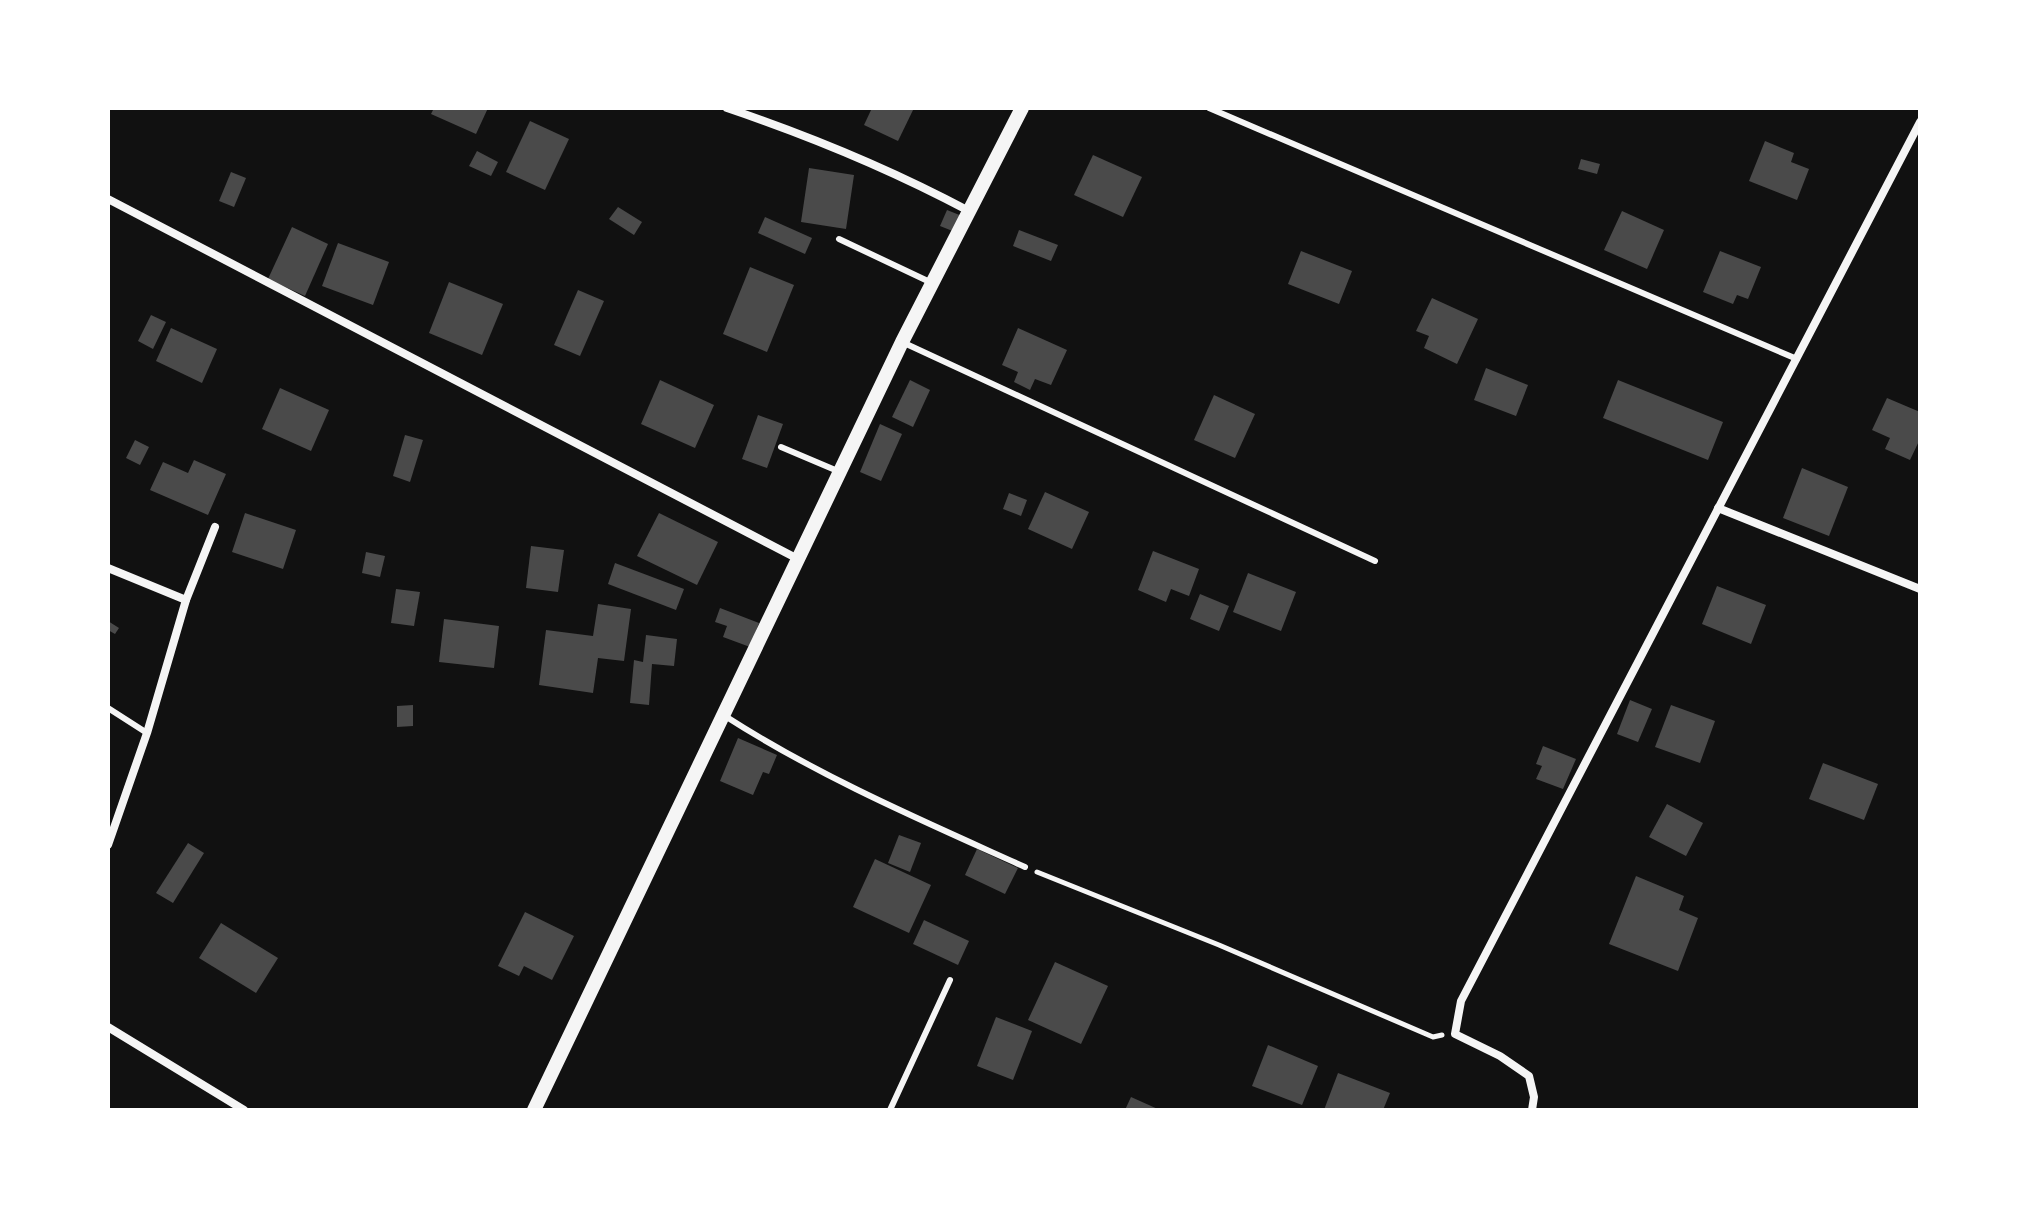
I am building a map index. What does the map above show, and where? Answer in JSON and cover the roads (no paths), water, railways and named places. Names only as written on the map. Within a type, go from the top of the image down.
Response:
[{"type":"street","points":[[727,108],[779,126],[931,191],[969,211]]},
{"type":"street","points":[[534,1110],[902,342],[1022,108]]},
{"type":"street","points":[[1532,1110],[1534,1097],[1529,1076],[1500,1056],[1455,1034],[1461,1001],[1920,122]]},
{"type":"street","points":[[108,199],[798,559]]},
{"type":"street","points":[[1718,508],[1920,589]]},
{"type":"street","points":[[108,845],[147,733],[186,600],[215,527]]},
{"type":"street","points":[[108,568],[186,600]]},
{"type":"street","points":[[108,1027],[244,1110]]},
{"type":"lane","points":[[1209,108],[1797,359]]},
{"type":"lane","points":[[839,239],[932,283]]},
{"type":"lane","points":[[902,342],[1375,561]]},
{"type":"lane","points":[[781,447],[840,472]]},
{"type":"lane","points":[[108,708],[147,733]]},
{"type":"lane","points":[[723,714],[768,743],[858,791],[1025,867]]},
{"type":"lane","points":[[890,1110],[950,980]]}]
